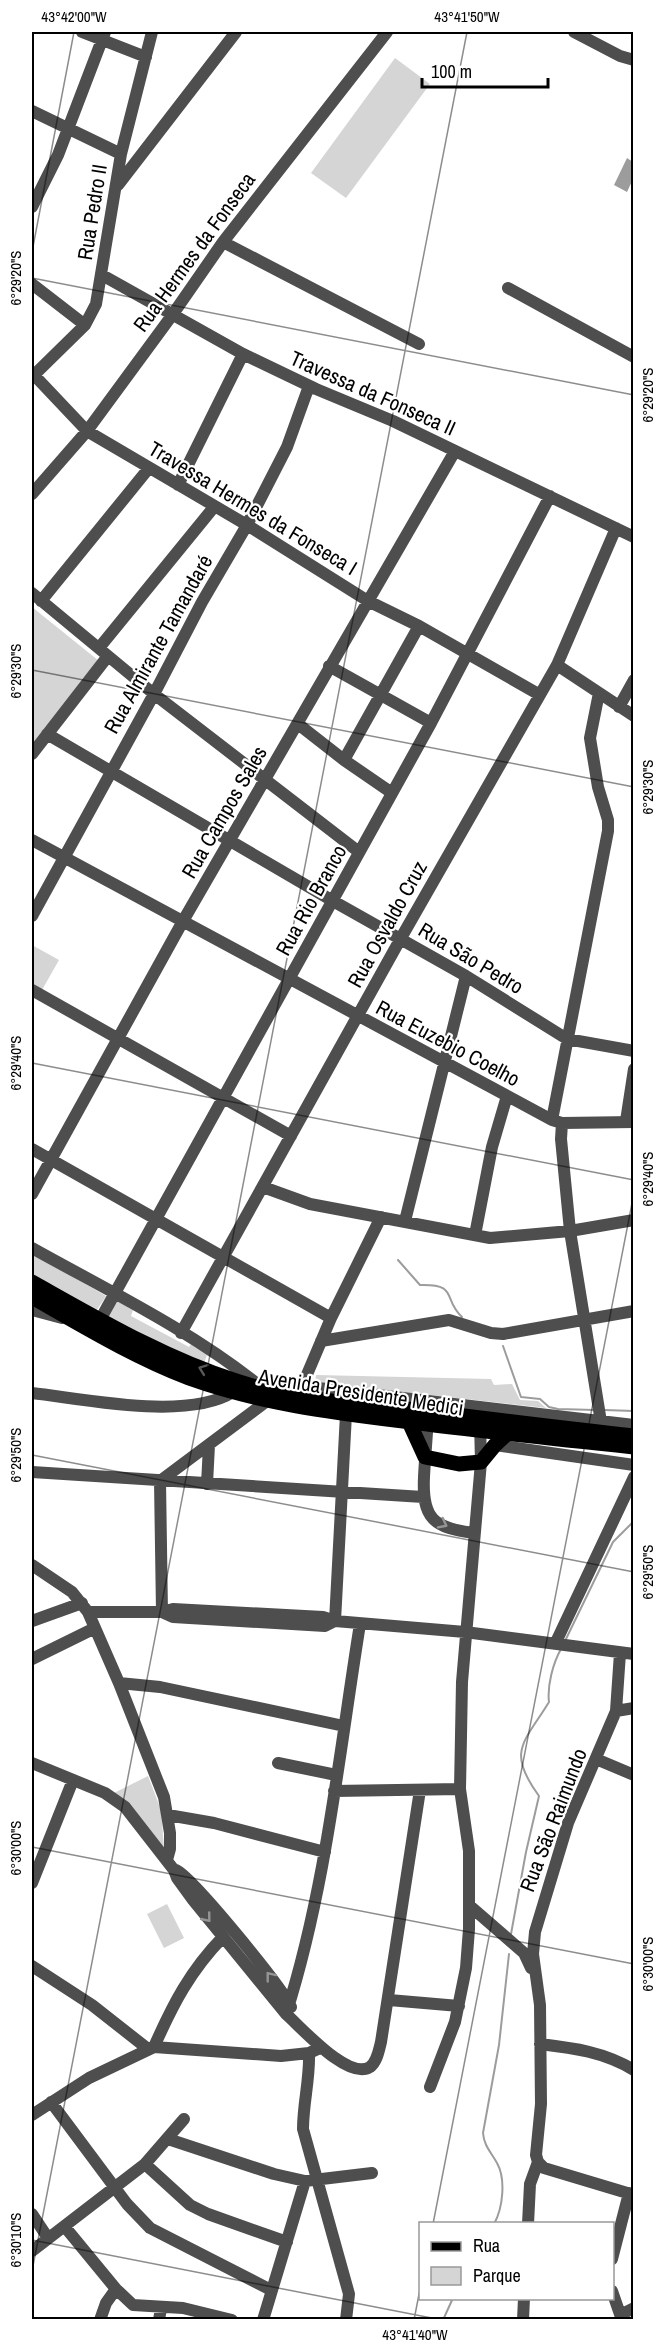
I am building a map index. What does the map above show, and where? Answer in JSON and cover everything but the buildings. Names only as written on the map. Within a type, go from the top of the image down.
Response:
[{"type":"main road","name":"Avenida Presidente Medici","points":[[32,1282],[100,1320],[122,1340]]},
{"type":"main road","name":"Avenida Presidente Medici","points":[[32,1297],[71,1320],[122,1340],[162,1352],[235,1387],[265,1395],[299,1396],[428,1418],[480,1424],[633,1436]]},
{"type":"main road","name":"Avenida Presidente Medici","points":[[299,1396],[346,1414],[409,1422],[428,1418]]},
{"type":"main road","points":[[409,1422],[425,1457],[459,1464],[481,1462],[508,1433]]},
{"type":"main road","name":"Avenida Presidente Medici","points":[[480,1424],[508,1433],[633,1447]]},
{"type":"street","points":[[82,32],[103,36],[146,57]]},
{"type":"street","name":"Rua Pedro II","points":[[33,376],[85,325],[96,304],[122,154],[152,32]]},
{"type":"street","points":[[115,189],[236,32]]},
{"type":"street","points":[[574,32],[620,56],[633,60]]},
{"type":"street","name":"Rua Hermes da Fonseca","points":[[32,494],[87,431],[223,242],[380,34]]},
{"type":"street","points":[[32,207],[68,128],[103,36]]},
{"type":"street","points":[[620,56],[633,68]]},
{"type":"street","points":[[32,111],[122,154]]},
{"type":"street","points":[[223,242],[419,344]]},
{"type":"street","name":"Travessa da Fonseca II","points":[[102,275],[243,354],[309,386],[393,421],[633,537]]},
{"type":"street","points":[[32,284],[85,325]]},
{"type":"street","points":[[508,288],[633,357]]},
{"type":"street","points":[[178,485],[243,354]]},
{"type":"street","name":"Travessa Hermes da Fonseca I","points":[[33,376],[87,431],[247,525],[368,601],[419,626],[540,695]]},
{"type":"street","name":"Rua Almirante Tamandaré","points":[[32,916],[202,602],[247,525],[287,447],[309,386]]},
{"type":"street","name":"Rua Campos Sales","points":[[32,1194],[183,921],[454,451]]},
{"type":"street","points":[[149,468],[36,597],[264,781],[359,852]]},
{"type":"street","name":"Rua Rio Branco","points":[[100,1320],[431,723],[550,496]]},
{"type":"street","points":[[32,754],[103,652],[214,507]]},
{"type":"street","name":"Rua Osvaldo Cruz","points":[[181,1333],[401,938],[557,665],[616,528]]},
{"type":"street","points":[[344,760],[419,626]]},
{"type":"street","points":[[557,665],[633,716]]},
{"type":"street","points":[[329,666],[431,723]]},
{"type":"street","points":[[619,706],[633,680]]},
{"type":"street","points":[[599,693],[590,738],[598,788],[608,820],[608,831],[567,1039],[557,1121],[561,1139],[570,1231],[601,1422]]},
{"type":"street","points":[[298,724],[344,760],[392,793]]},
{"type":"street","name":"Rua São Pedro","points":[[47,734],[466,976],[567,1039],[633,1051]]},
{"type":"street","name":"Rua Euzebio Coelho","points":[[32,840],[291,978],[357,1017],[557,1121],[630,1121]]},
{"type":"street","points":[[405,1221],[466,976]]},
{"type":"street","points":[[32,990],[117,1040],[291,1136]]},
{"type":"street","points":[[630,1121],[633,1069]]},
{"type":"street","points":[[475,1235],[492,1147],[507,1096]]},
{"type":"street","points":[[32,1149],[331,1318]]},
{"type":"street","points":[[263,1187],[310,1204],[490,1238],[570,1231],[633,1220]]},
{"type":"street","points":[[381,1217],[331,1318],[299,1396],[633,1425]]},
{"type":"street","name":"Avenida Presidente Medici","points":[[32,1248],[181,1333],[239,1369],[265,1395]]},
{"type":"street","points":[[32,1310],[71,1320]]},
{"type":"street","points":[[321,1341],[448,1320],[491,1333],[503,1334],[633,1311]]},
{"type":"street","points":[[32,1393],[148,1407],[221,1399],[235,1387]]},
{"type":"street","points":[[160,1481],[209,1445],[265,1395]]},
{"type":"street","points":[[335,1621],[346,1414]]},
{"type":"street","points":[[428,1418],[423,1504],[434,1520],[447,1528],[474,1533]]},
{"type":"street","points":[[430,2087],[448,2044],[459,2007],[466,1968],[470,1906],[469,1851],[460,1789],[465,1632],[481,1462],[480,1424]]},
{"type":"street","points":[[207,1484],[209,1445]]},
{"type":"street","points":[[495,1445],[633,1465]]},
{"type":"street","points":[[32,1472],[423,1497]]},
{"type":"street","points":[[561,1643],[633,1477]]},
{"type":"street","points":[[160,1481],[162,1612]]},
{"type":"street","points":[[32,1565],[72,1592],[85,1607],[95,1628],[164,1797],[168,1815],[171,1865],[194,1886],[245,1946],[315,2051],[303,2110],[303,2129],[310,2181],[329,2220],[349,2294],[346,2319]]},
{"type":"street","points":[[32,1621],[85,1607],[162,1612],[173,1617],[274,1624],[325,1626],[335,1621],[465,1632],[633,1654]]},
{"type":"street","points":[[288,2008],[325,1852],[360,1624]]},
{"type":"street","points":[[32,1659],[95,1628]]},
{"type":"street","name":"Rua São Raimundo","points":[[538,2162],[536,2146],[541,2104],[540,2044],[538,1980],[532,1954],[541,1909],[568,1823],[616,1711],[620,1653]]},
{"type":"street","points":[[119,1683],[160,1688],[344,1726]]},
{"type":"street","points":[[616,1711],[633,1708]]},
{"type":"street","points":[[596,1759],[633,1774]]},
{"type":"street","points":[[32,1763],[105,1793],[125,1807],[171,1865],[183,1887],[223,1937],[288,2008]]},
{"type":"street","points":[[278,1763],[336,1775]]},
{"type":"street","points":[[32,1883],[73,1780]]},
{"type":"street","points":[[334,1791],[460,1789]]},
{"type":"street","points":[[32,2115],[88,2078],[151,2048],[281,2056],[315,2051],[361,2070],[373,2065],[379,2050],[389,2000],[420,1790]]},
{"type":"street","points":[[168,1815],[214,1823],[325,1852]]},
{"type":"street","points":[[470,1906],[524,1953],[538,1980]]},
{"type":"street","points":[[151,2048],[188,1979],[203,1958],[223,1937]]},
{"type":"street","points":[[32,1966],[92,2005],[151,2048]]},
{"type":"street","points":[[389,2000],[459,2007]]},
{"type":"street","points":[[540,2044],[593,2051],[616,2059],[633,2070]]},
{"type":"street","points":[[51,2102],[116,2188],[150,2228],[271,2290]]},
{"type":"street","points":[[32,2251],[146,2164],[184,2119]]},
{"type":"street","points":[[168,2139],[266,2171],[310,2181],[372,2174]]},
{"type":"street","points":[[528,2222],[530,2184],[538,2162],[544,2168],[631,2194],[614,2252]]},
{"type":"street","points":[[146,2164],[190,2205],[208,2214],[287,2242]]},
{"type":"street","points":[[263,2319],[287,2242],[310,2181]]},
{"type":"street","points":[[32,2214],[48,2238]]},
{"type":"street","points":[[65,2227],[116,2289],[134,2305],[160,2314],[183,2308],[219,2318],[232,2319]]},
{"type":"street","points":[[100,2319],[116,2289]]},
{"type":"street","points":[[614,2296],[622,2317],[633,2308]]},
{"type":"street","points":[[523,2319],[524,2300]]},
{"type":"green space","points":[[395,58],[430,84],[346,198],[311,173]]},
{"type":"green space","points":[[32,607],[99,661],[32,747]]},
{"type":"green space","points":[[32,945],[59,960],[42,990],[32,984]]},
{"type":"green space","points":[[32,1253],[106,1296],[95,1313],[32,1277]]},
{"type":"green space","points":[[116,1300],[133,1310],[131,1316],[189,1347],[191,1344],[208,1352],[203,1366],[110,1322],[108,1314]]},
{"type":"green space","points":[[316,1375],[491,1379],[494,1385],[512,1384],[520,1400],[538,1401],[546,1408],[315,1382]]},
{"type":"green space","points":[[148,1776],[161,1810],[164,1848],[114,1793]]},
{"type":"green space","points":[[167,1904],[184,1938],[164,1948],[147,1914]]},
{"type":"shaded area","points":[[627,158],[633,162],[633,179],[627,192],[614,185]]},
{"type":"waterway","points":[[398,1260],[420,1285],[432,1285],[445,1290],[462,1317]]},
{"type":"waterway","points":[[503,1346],[521,1397],[540,1399],[549,1407],[558,1409],[595,1410]]},
{"type":"waterway","points":[[604,1410],[634,1411]]},
{"type":"waterway","points":[[565,1641],[613,1542],[634,1521]]},
{"type":"waterway","points":[[511,1934],[539,1796],[523,1768],[522,1748],[549,1702],[551,1675],[561,1649]]},
{"type":"waterway","points":[[495,2222],[501,2202],[502,2177],[486,2145],[483,2133],[499,2045],[509,1954]]},
{"type":"waterway","points":[[443,2320],[452,2300]]}]
